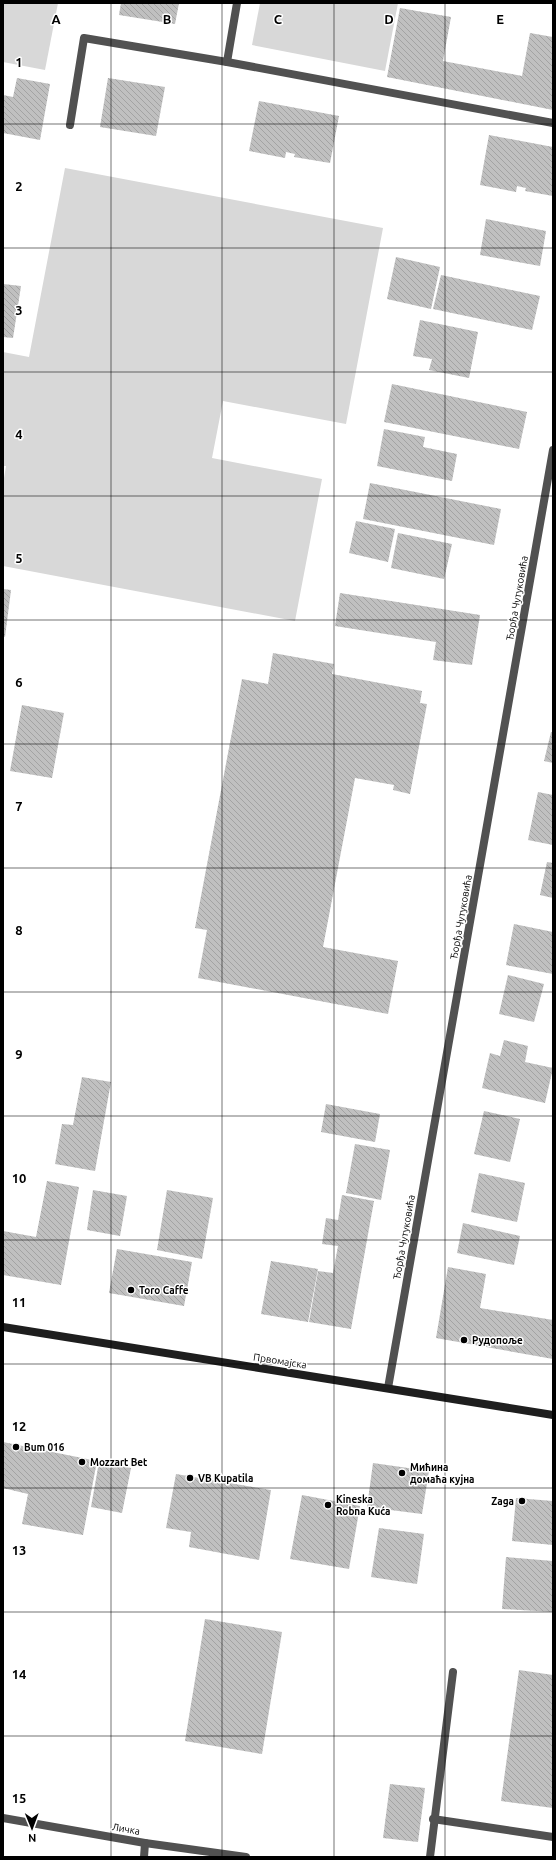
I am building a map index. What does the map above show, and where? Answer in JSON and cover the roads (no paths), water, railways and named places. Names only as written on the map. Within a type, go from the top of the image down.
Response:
[{"type":"main road","name":"Првомајска","points":[[3,1327],[553,1415]]},
{"type":"street","points":[[227,62],[237,3]]},
{"type":"street","points":[[70,125],[84,38],[227,62],[553,123]]},
{"type":"street","name":"Ђорђа Чутуковића","points":[[388,1388],[553,450]]},
{"type":"street","points":[[430,1857],[433,1819],[453,1672]]},
{"type":"street","name":"Личка","points":[[3,1818],[145,1843],[246,1857]]},
{"type":"street","points":[[433,1819],[553,1837]]},
{"type":"street","points":[[144,1857],[145,1843]]},
{"type":"place","name":"Toro Caffe","points":[[131,1290]]},
{"type":"place","name":"Рудопоље","points":[[464,1340]]},
{"type":"place","name":"Bum 016","points":[[16,1447]]},
{"type":"place","name":"Mozzart Bet","points":[[82,1462]]},
{"type":"place","name":"Мићина домаћа кујна","points":[[402,1473]]},
{"type":"place","name":"VB Kupatila","points":[[190,1478]]},
{"type":"place","name":"Zaga","points":[[522,1501]]},
{"type":"place","name":"Kineska Robna Kuća","points":[[328,1505]]}]
